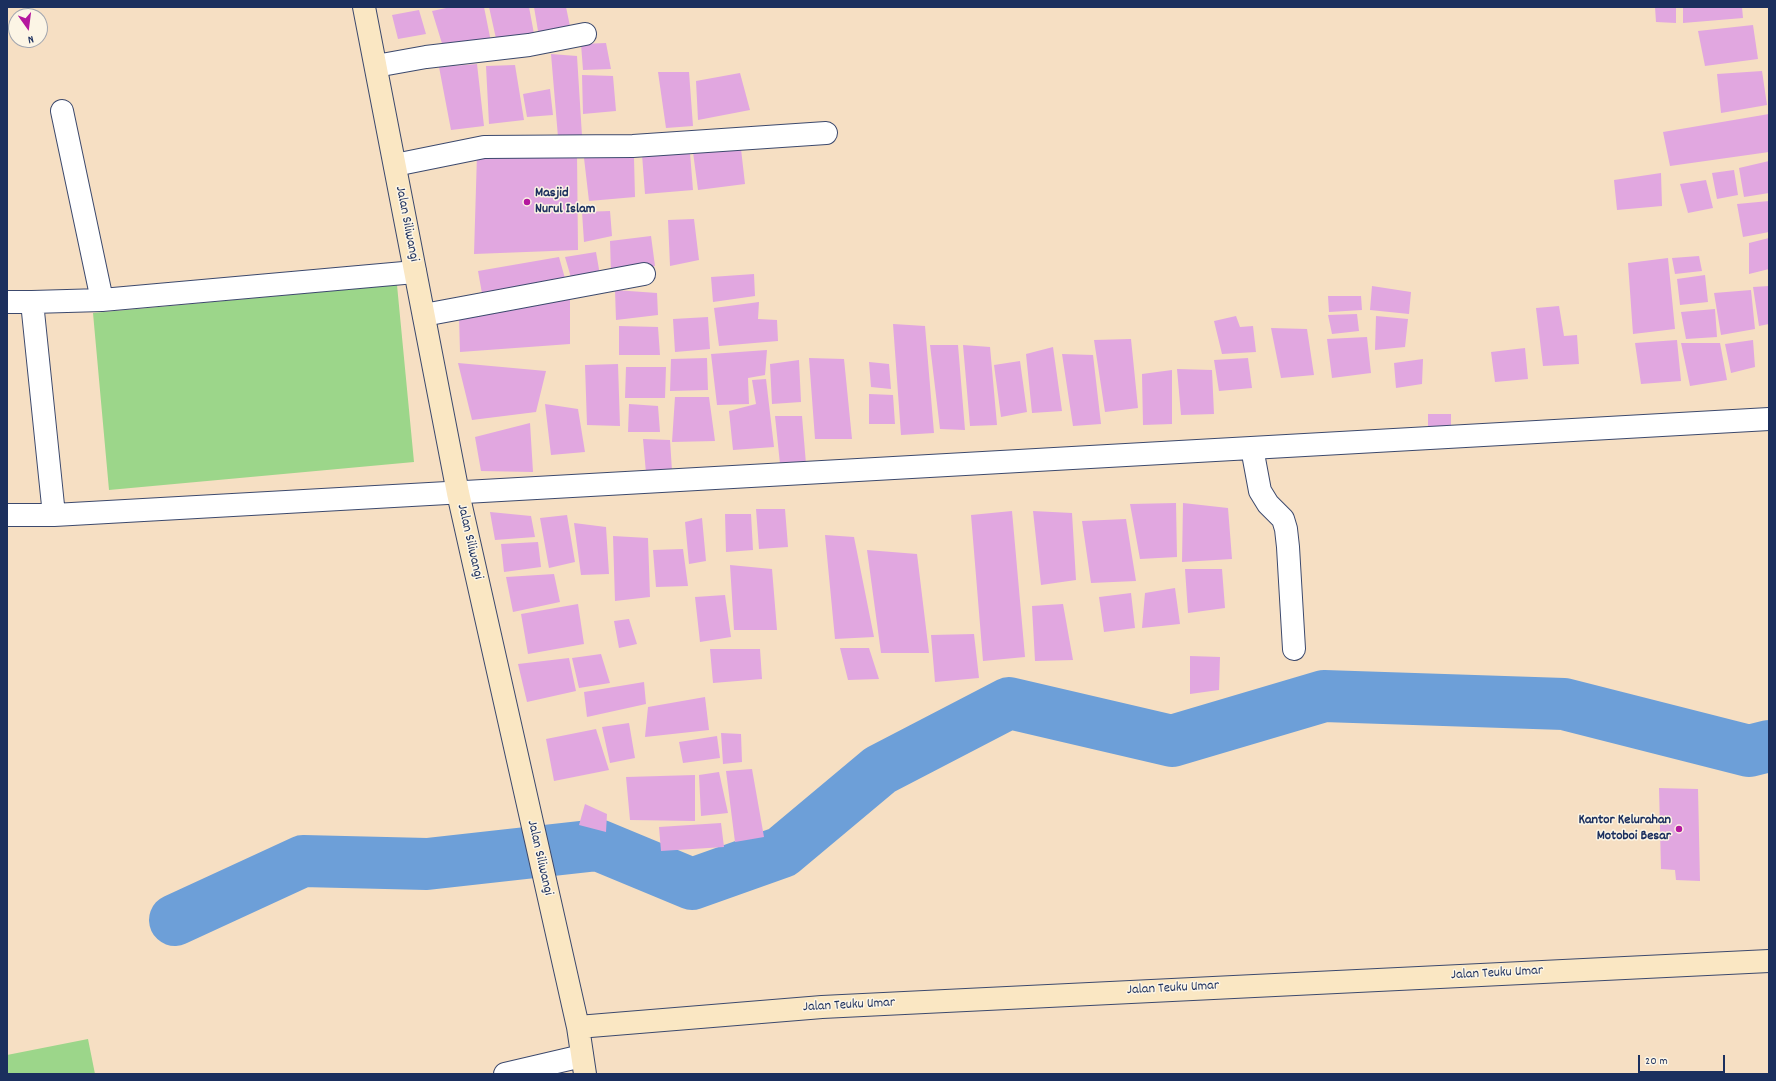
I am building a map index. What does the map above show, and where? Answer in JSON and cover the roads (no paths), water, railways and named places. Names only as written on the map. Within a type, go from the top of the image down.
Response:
[{"type":"street","name":"Jalan Siliwangi","points":[[364,7],[458,493],[532,828],[578,1027],[584,1065]]},
{"type":"street","points":[[376,66],[426,57],[529,45],[585,34]]},
{"type":"street","points":[[62,111],[102,300]]},
{"type":"street","points":[[395,165],[484,147],[634,146],[826,133]]},
{"type":"street","points":[[7,302],[102,300],[415,272]]},
{"type":"street","points":[[424,315],[644,274]]},
{"type":"street","points":[[32,302],[54,515]]},
{"type":"street","points":[[7,515],[54,515],[458,493],[1769,419]]},
{"type":"street","points":[[1252,448],[1260,491],[1268,504],[1283,519],[1286,528],[1294,649]]},
{"type":"street","name":"Jalan Teuku Umar","points":[[578,1027],[822,1007],[1769,961]]},
{"type":"street","points":[[505,1074],[584,1065]]},
{"type":"waterway","points":[[175,920],[303,861],[427,864],[598,845],[692,884],[782,852],[880,770],[1009,703],[1172,741],[1324,696],[1564,704],[1749,751],[1769,746]]},
{"type":"place","name":"Masjid Nurul Islam","points":[[527,202]]},
{"type":"place","name":"Kantor Kelurahan Motoboi Besar","points":[[1679,829]]}]
